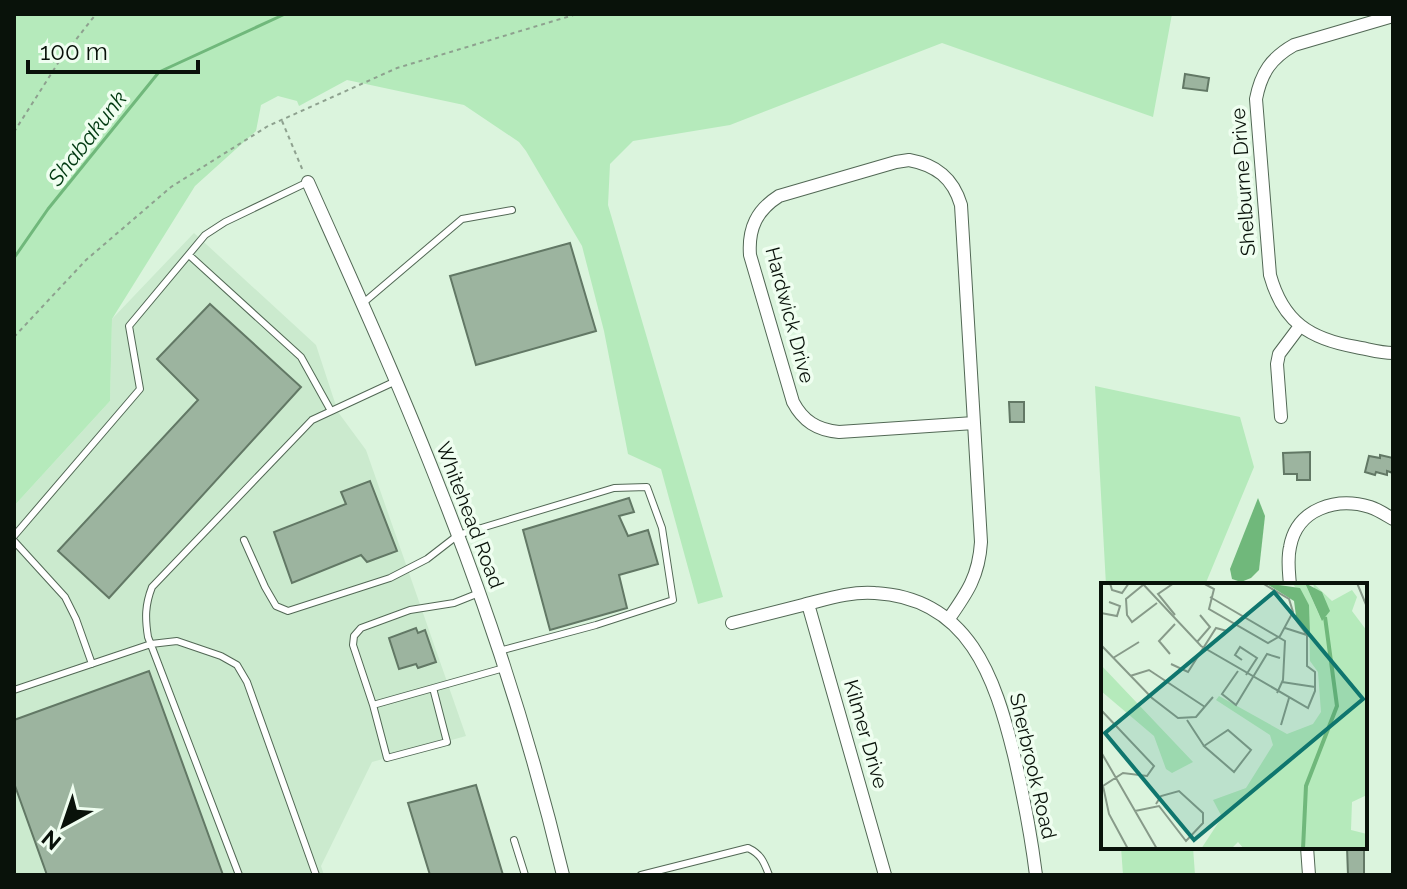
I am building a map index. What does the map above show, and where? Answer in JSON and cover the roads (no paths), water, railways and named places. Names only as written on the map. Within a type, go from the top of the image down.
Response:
[{"type":"street","name":"Shelburne Drive","points":[[1393,16],[1294,45],[1281,52],[1271,61],[1259,84],[1256,99],[1270,275],[1279,302],[1290,317],[1310,334],[1334,343],[1393,353]]},
{"type":"street","name":"Hardwick Drive","points":[[948,620],[976,574],[981,542],[974,423],[961,205],[943,174],[922,162],[909,160],[779,196],[768,203],[754,222],[749,243],[750,255],[793,402],[806,420],[827,431],[839,432],[974,423]]},
{"type":"street","name":"Whitehead Road","points":[[308,182],[396,381],[458,535],[504,668],[563,875]]},
{"type":"street","points":[[1281,417],[1279,354],[1300,326]]},
{"type":"street","points":[[1290,583],[1290,543],[1297,527],[1317,509],[1341,503],[1357,504],[1375,508],[1393,519]]},
{"type":"street","name":"Sherbrook Road","points":[[732,623],[854,593],[874,592],[914,600],[948,620],[972,644],[996,690],[1018,773],[1036,875]]},
{"type":"street","name":"Kilmer Drive","points":[[808,604],[885,875]]},
{"type":"street","points":[[1307,849],[1309,875]]},
{"type":"lane","points":[[92,664],[65,597],[14,538],[140,389],[129,326],[205,235],[225,222],[308,182]]},
{"type":"lane","points":[[362,304],[462,219],[512,210]]},
{"type":"lane","points":[[189,255],[301,357],[331,411]]},
{"type":"lane","points":[[239,875],[151,644],[145,620],[146,603],[152,587],[312,420],[396,381]]},
{"type":"lane","points":[[244,540],[276,606],[288,611],[390,578],[427,559],[458,535],[614,488],[647,487],[662,528],[673,600],[499,652]]},
{"type":"lane","points":[[433,688],[447,742],[387,758],[353,645],[354,636],[361,628],[410,610],[454,603],[479,593]]},
{"type":"lane","points":[[14,690],[151,644],[177,641],[221,656],[237,665],[247,682],[316,875]]},
{"type":"lane","points":[[373,705],[504,668]]},
{"type":"lane","points":[[514,840],[525,875]]},
{"type":"lane","points":[[641,875],[748,848],[757,852],[769,875]]},
{"type":"waterway","name":"Shabakunk","points":[[14,258],[48,209],[159,72],[285,14]]}]
